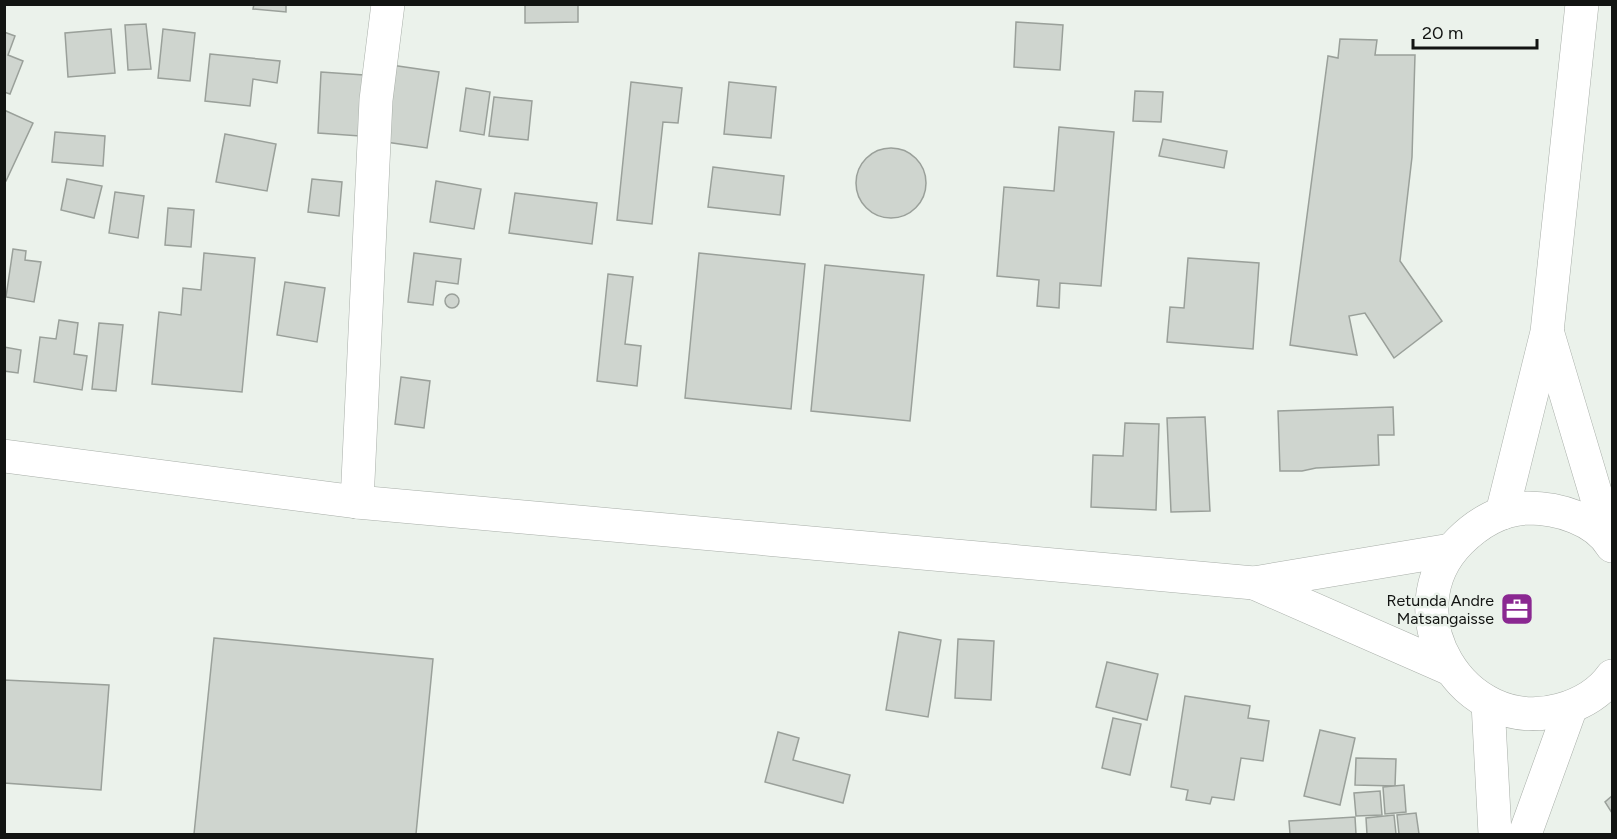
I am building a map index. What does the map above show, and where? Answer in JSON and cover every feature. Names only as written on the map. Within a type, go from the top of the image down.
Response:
[{"type":"main road","points":[[357,502],[376,100],[387,4]]},
{"type":"main road","points":[[1502,513],[1547,332],[1582,4]]},
{"type":"main road","points":[[1547,332],[1611,544]]},
{"type":"main road","points":[[4,456],[357,502],[1254,583],[1451,550]]},
{"type":"main road","points":[[1611,544],[1593,526],[1572,515],[1549,509],[1525,508],[1502,513],[1474,527],[1451,550],[1436,578],[1432,609],[1436,641],[1450,669],[1467,689],[1488,703],[1529,714],[1551,712],[1571,707],[1590,697],[1611,680]]},
{"type":"main road","points":[[1254,583],[1450,669]]},
{"type":"main road","points":[[1488,703],[1495,834]]},
{"type":"main road","points":[[1524,834],[1571,707]]},
{"type":"building","points":[[254,4],[286,4],[286,12],[253,9]]},
{"type":"building","points":[[525,4],[578,4],[578,22],[525,23]]},
{"type":"building","points":[[1016,22],[1063,25],[1060,70],[1014,67]]},
{"type":"building","points":[[146,24],[151,69],[128,70],[125,25]]},
{"type":"building","points":[[111,29],[115,73],[68,77],[65,33]]},
{"type":"building","points":[[163,29],[195,33],[190,81],[158,78]]},
{"type":"building","points":[[4,32],[15,36],[8,55],[23,61],[10,94],[4,92]]},
{"type":"building","points":[[1340,39],[1377,40],[1375,55],[1415,55],[1412,157],[1400,261],[1442,321],[1394,358],[1365,313],[1349,316],[1357,355],[1290,345],[1328,56],[1338,58]]},
{"type":"building","points":[[210,54],[280,61],[277,83],[253,79],[250,106],[205,101]]},
{"type":"building","points":[[391,65],[439,72],[427,148],[379,141]]},
{"type":"building","points":[[321,72],[364,75],[360,136],[318,133]]},
{"type":"building","points":[[631,82],[682,88],[678,123],[663,122],[652,224],[617,220]]},
{"type":"building","points":[[729,82],[776,87],[771,138],[724,134]]},
{"type":"building","points":[[466,88],[490,92],[484,135],[460,131]]},
{"type":"building","points":[[1135,91],[1163,92],[1161,122],[1133,121]]},
{"type":"building","points":[[494,97],[532,101],[528,140],[489,136]]},
{"type":"building","points":[[4,110],[33,123],[6,181],[4,181]]},
{"type":"building","points":[[1059,127],[1114,132],[1101,286],[1060,283],[1059,308],[1037,306],[1039,280],[997,276],[1004,187],[1054,191]]},
{"type":"building","points":[[55,132],[105,136],[103,166],[52,162]]},
{"type":"building","points":[[225,134],[276,144],[267,191],[216,182]]},
{"type":"building","points":[[1163,139],[1227,151],[1224,168],[1159,156]]},
{"type":"building","points":[[884,148],[898,148],[911,154],[920,163],[926,176],[924,196],[916,208],[898,218],[884,218],[871,212],[862,203],[856,190],[856,176],[862,163],[871,154]]},
{"type":"building","points":[[713,167],[784,176],[780,215],[708,207]]},
{"type":"building","points":[[67,179],[102,186],[94,218],[61,210]]},
{"type":"building","points":[[312,179],[342,182],[339,216],[308,212]]},
{"type":"building","points":[[436,181],[481,189],[474,229],[430,222]]},
{"type":"building","points":[[115,192],[144,196],[138,238],[109,233]]},
{"type":"building","points":[[515,193],[597,203],[592,244],[509,233]]},
{"type":"building","points":[[168,208],[194,210],[191,247],[165,245]]},
{"type":"building","points":[[13,249],[26,251],[25,260],[41,262],[34,302],[6,297]]},
{"type":"building","points":[[204,253],[255,258],[242,392],[152,384],[159,312],[181,315],[183,288],[201,290]]},
{"type":"building","points":[[414,253],[461,259],[458,284],[436,281],[433,305],[408,302]]},
{"type":"building","points":[[699,253],[805,264],[791,409],[685,398]]},
{"type":"building","points":[[1188,258],[1259,263],[1253,349],[1167,342],[1170,307],[1184,308]]},
{"type":"building","points":[[825,265],[924,275],[910,421],[811,411]]},
{"type":"building","points":[[608,274],[633,277],[625,344],[641,346],[637,386],[597,381]]},
{"type":"building","points":[[285,282],[325,288],[317,342],[277,335]]},
{"type":"building","points":[[449,294],[455,294],[459,301],[455,308],[449,308],[445,304],[445,298]]},
{"type":"building","points":[[59,320],[78,323],[74,354],[87,356],[82,390],[34,382],[40,337],[56,339]]},
{"type":"building","points":[[99,323],[123,325],[116,391],[92,389]]},
{"type":"building","points":[[4,347],[21,350],[18,373],[4,371]]},
{"type":"building","points":[[401,377],[430,381],[424,428],[395,424]]},
{"type":"building","points":[[1393,407],[1394,435],[1378,435],[1379,465],[1280,471],[1278,411]]},
{"type":"building","points":[[1205,417],[1210,511],[1171,512],[1167,418]]},
{"type":"building","points":[[1125,423],[1159,424],[1156,510],[1091,507],[1093,455],[1123,456]]},
{"type":"building","points":[[899,632],[941,640],[928,717],[886,710]]},
{"type":"building","points":[[214,638],[433,659],[416,834],[194,834]]},
{"type":"building","points":[[958,639],[994,641],[991,700],[955,698]]},
{"type":"building","points":[[1107,662],[1158,674],[1147,720],[1096,707]]},
{"type":"building","points":[[4,680],[109,685],[101,790],[4,783]]},
{"type":"building","points":[[1185,696],[1250,706],[1248,718],[1269,721],[1263,761],[1241,758],[1234,800],[1212,797],[1210,804],[1186,800],[1188,790],[1171,787]]},
{"type":"building","points":[[1113,718],[1141,724],[1130,775],[1102,768]]},
{"type":"building","points":[[1320,730],[1355,738],[1340,805],[1304,796]]},
{"type":"building","points":[[778,732],[799,738],[793,760],[850,775],[843,803],[765,782]]},
{"type":"building","points":[[1356,758],[1396,759],[1395,786],[1355,785]]},
{"type":"building","points":[[1404,785],[1406,812],[1385,814],[1383,787]]},
{"type":"building","points":[[1380,791],[1382,815],[1356,816],[1354,793]]},
{"type":"building","points":[[1612,796],[1612,813],[1605,802]]},
{"type":"building","points":[[1416,813],[1419,834],[1399,834],[1397,815]]},
{"type":"building","points":[[1394,815],[1396,834],[1367,834],[1366,818]]},
{"type":"building","points":[[1355,817],[1356,834],[1290,834],[1289,821]]},
{"type":"place","name":"Retunda Andre Matsangaisse","points":[[1517,609]]}]
